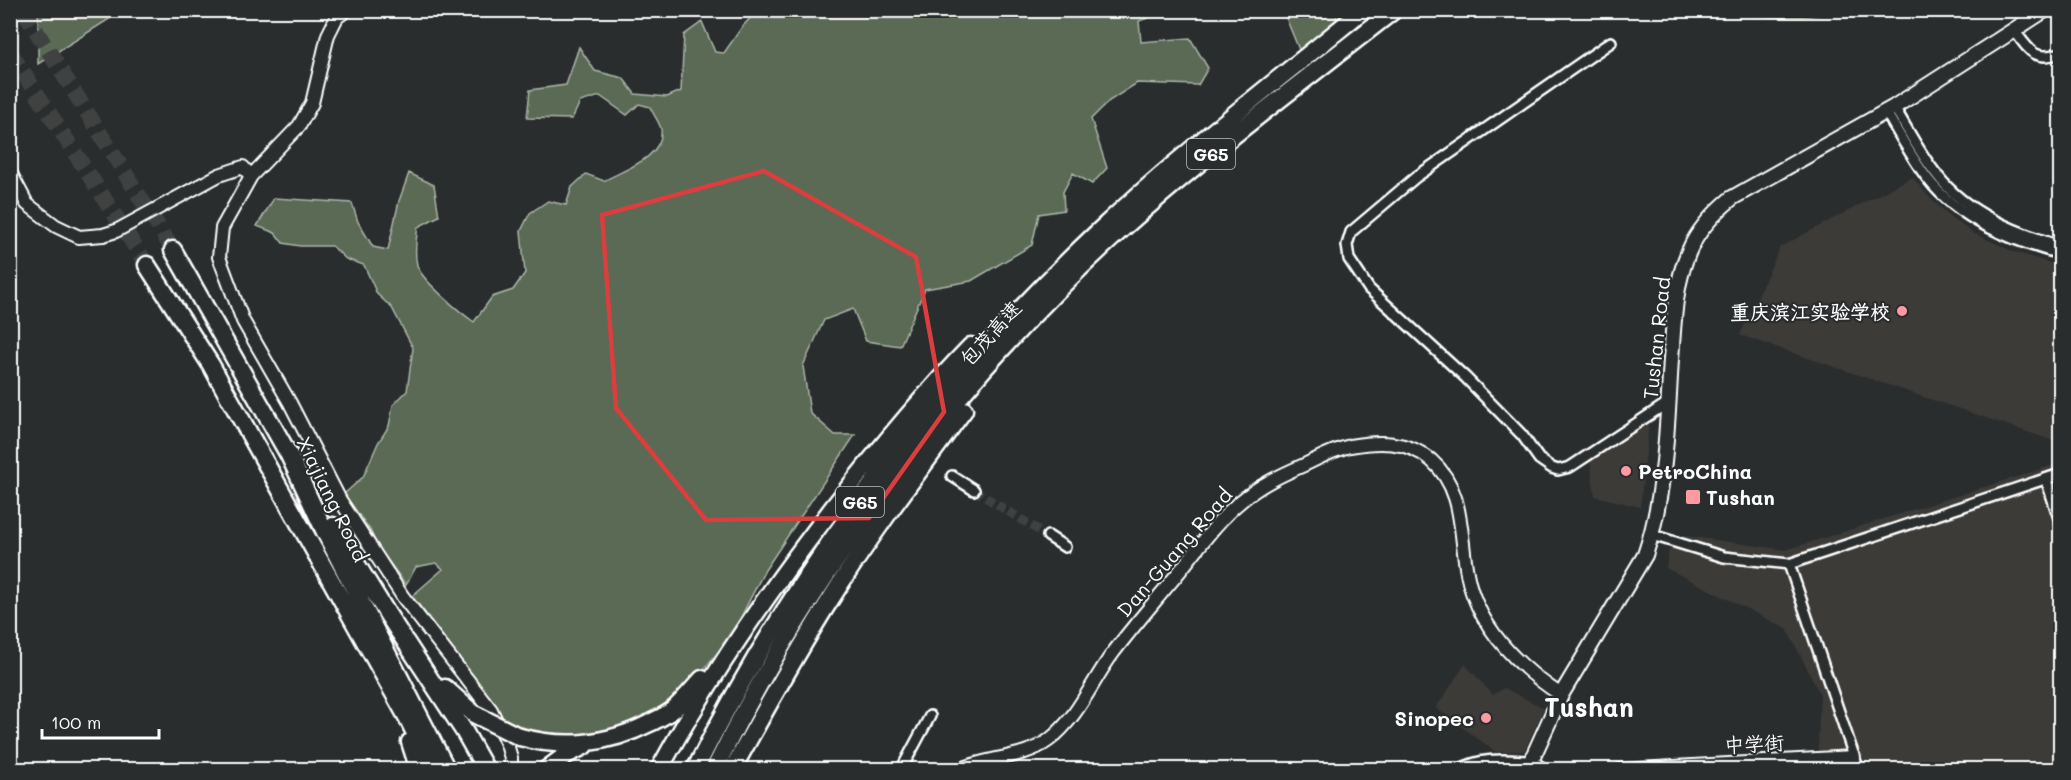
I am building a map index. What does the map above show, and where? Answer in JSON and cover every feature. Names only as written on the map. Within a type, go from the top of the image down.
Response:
[{"type":"highway","name":"包茂高速","points":[[695,770],[711,738],[782,616],[865,495],[968,365],[1102,228],[1190,152],[1363,10]]},
{"type":"highway","name":"包茂高速","points":[[714,770],[776,655],[847,546],[943,419],[1038,311],[1113,238],[1199,164],[1394,10]]},
{"type":"highway","name":"Xiajiang Road","points":[[173,250],[289,455],[331,544],[447,770]]},
{"type":"highway","points":[[546,770],[566,755],[628,732],[672,711],[732,644],[845,492],[937,382],[985,332],[1065,264]]},
{"type":"highway","name":"Xiajiang Road","points":[[147,266],[211,365],[407,717],[433,770]]},
{"type":"highway","points":[[735,770],[756,726],[801,645],[883,520],[1038,311]]},
{"type":"highway","points":[[289,455],[388,615],[464,730],[486,770]]},
{"type":"highway","points":[[659,770],[732,644]]},
{"type":"highway","points":[[368,648],[406,732],[419,770]]},
{"type":"highway","points":[[415,654],[443,687],[474,714],[520,737],[556,744],[599,741]]},
{"type":"highway","points":[[422,718],[456,770]]},
{"type":"highway","points":[[688,770],[711,738]]},
{"type":"main road","name":"Tushan Road","points":[[1531,767],[1561,695],[1645,555],[1652,535],[1666,439],[1676,298],[1689,249],[1714,213],[1732,198],[1890,110],[2045,10]]},
{"type":"street","points":[[347,10],[337,17],[328,35],[312,102],[299,126],[251,176],[222,228],[219,257],[243,321],[290,403],[340,500],[403,597],[491,710],[507,744],[511,758],[511,770]]},
{"type":"street","points":[[2014,30],[2028,49],[2038,56],[2050,57],[2061,53]]},
{"type":"street","points":[[1611,42],[1416,177],[1351,232],[1347,245],[1348,259],[1369,289],[1466,377],[1522,435],[1539,459],[1552,468],[1558,470],[1570,467],[1668,402]]},
{"type":"street","points":[[1890,110],[1935,173],[1961,200],[1978,212],[2007,226],[2061,246]]},
{"type":"street","points":[[1890,110],[1927,178],[1956,207],[2003,234],[2061,255]]},
{"type":"street","points":[[10,171],[27,204],[56,226],[79,237],[103,235],[116,231],[219,175],[243,167],[251,176]]},
{"type":"street","name":"Dan-Guang Road","points":[[959,770],[1025,751],[1048,741],[1068,721],[1112,654],[1216,527],[1240,502],[1268,481],[1338,449],[1373,442],[1403,444],[1430,459],[1448,478],[1458,503],[1463,552],[1472,594],[1490,630],[1534,677],[1561,695]]},
{"type":"street","points":[[1652,535],[1724,557],[1789,564],[2061,474]]},
{"type":"street","points":[[952,476],[974,490]]},
{"type":"street","points":[[2046,478],[2061,521]]},
{"type":"street","points":[[1048,536],[1065,547]]},
{"type":"street","points":[[1789,564],[1857,764]]},
{"type":"street","points":[[901,770],[930,716]]},
{"type":"street","points":[[1459,770],[1469,764],[1491,760],[1544,770]]},
{"type":"street","name":"中学街","points":[[1620,770],[1857,764]]},
{"type":"street","name":"中学街","points":[[1787,770],[1857,764]]},
{"type":"highlighted area","points":[[764,171],[916,257],[944,412],[869,518],[706,520],[616,408],[602,215]]},
{"type":"shaded area","name":"重庆滨江实验学校","points":[[1912,177],[1932,200],[1973,233],[2014,252],[2060,266],[2060,440],[2054,441],[1740,335],[1780,247]]},
{"type":"shaded area","points":[[1649,424],[1640,507],[1595,496],[1590,460]]},
{"type":"shaded area","points":[[2060,463],[2060,769],[1817,769],[1820,694],[1787,629],[1666,568],[1672,534],[1786,550]]},
{"type":"shaded area","points":[[1465,664],[1493,695],[1504,688],[1544,708],[1524,751],[1496,752],[1436,708]]},
{"type":"green space","points":[[38,10],[122,11],[38,64]]},
{"type":"green space","points":[[755,11],[1168,11],[1139,21],[1141,42],[1190,38],[1208,68],[1198,85],[1137,83],[1109,101],[1091,119],[1107,168],[1092,184],[1073,173],[1063,192],[1064,210],[1039,214],[1032,245],[971,281],[925,289],[900,346],[866,341],[853,309],[824,320],[803,366],[810,413],[835,435],[855,435],[765,570],[731,636],[677,697],[651,716],[582,735],[541,734],[504,725],[460,659],[412,596],[443,569],[436,563],[416,567],[406,585],[344,494],[363,477],[378,443],[389,426],[393,405],[407,391],[413,348],[392,308],[377,294],[364,265],[346,259],[332,246],[300,246],[283,243],[275,233],[257,226],[274,198],[352,203],[358,222],[373,247],[388,250],[399,201],[409,173],[434,185],[439,216],[418,227],[415,251],[417,265],[433,287],[474,322],[492,297],[513,290],[525,273],[521,231],[530,213],[548,201],[566,205],[572,187],[586,174],[604,181],[650,155],[660,139],[661,129],[650,107],[639,104],[627,115],[600,96],[580,102],[572,119],[527,118],[530,90],[566,85],[579,47],[595,71],[623,78],[635,94],[667,97],[681,91],[684,35],[702,22],[715,52],[724,53]]},
{"type":"green space","points":[[1240,11],[1336,11],[1337,25],[1300,52],[1284,13],[1246,14]]},
{"type":"green space","points":[[1701,11],[1836,11],[1819,15],[1786,17]]},
{"type":"tunnel","points":[[23,10],[173,250]]},
{"type":"tunnel","points":[[10,52],[147,265]]},
{"type":"tunnel","points":[[974,490],[1048,536]]},
{"type":"place","name":"重庆滨江实验学校","points":[[1902,311]]},
{"type":"place","name":"PetroChina","points":[[1626,471]]},
{"type":"place","name":"Tushan","points":[[1693,497]]},
{"type":"place","name":"Sinopec","points":[[1486,718]]},
{"type":"district","name":"Tushan","points":[[1589,707]]}]
